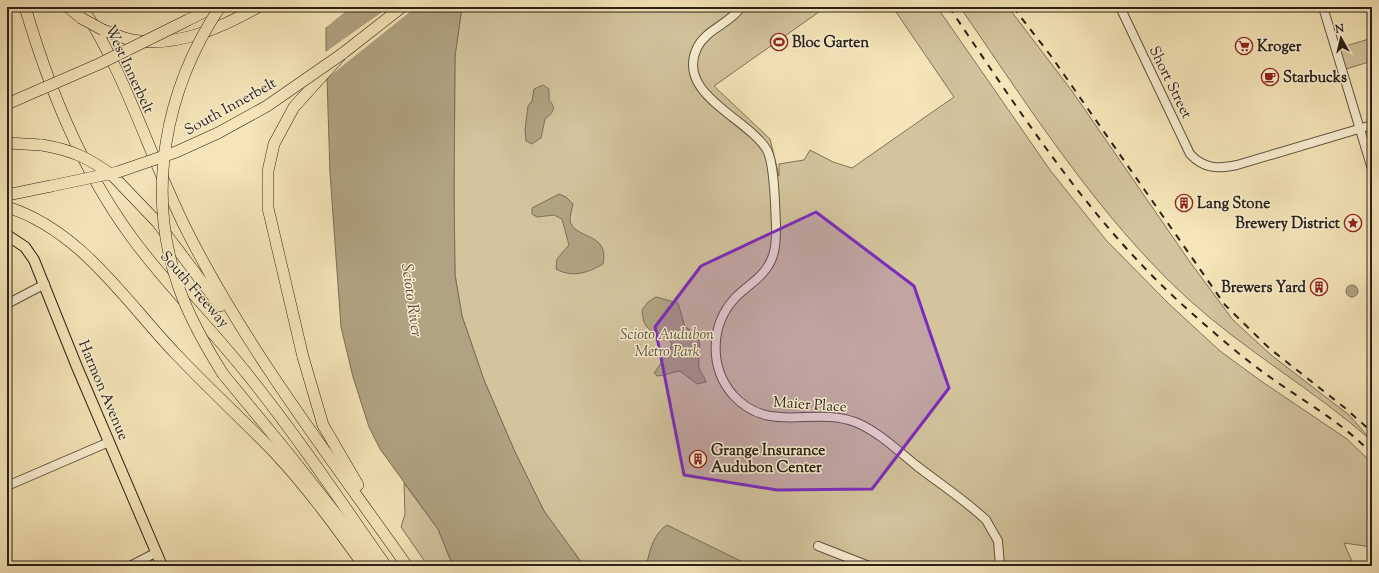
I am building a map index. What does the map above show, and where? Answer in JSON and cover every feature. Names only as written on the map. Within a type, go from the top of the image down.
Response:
[{"type":"highway","name":"South Freeway","points":[[25,7],[37,48],[62,116],[93,178],[111,207],[131,236],[269,401],[386,566]]},
{"type":"highway","points":[[68,7],[82,12],[103,30],[132,40],[167,41],[200,34],[258,7]]},
{"type":"highway","points":[[7,104],[92,67],[214,7]]},
{"type":"highway","points":[[220,7],[193,52],[177,92],[164,145],[162,191],[164,226],[170,258],[178,287],[196,329],[223,374],[288,453],[377,566]]},
{"type":"highway","name":"South Innerbelt","points":[[7,194],[118,172],[176,152],[211,136],[267,106],[342,54],[402,7]]},
{"type":"highway","name":"West Innerbelt","points":[[82,12],[117,72],[148,145]]},
{"type":"highway","points":[[342,54],[294,108],[274,144],[268,171],[268,208],[289,302],[323,425],[407,566]]},
{"type":"highway","points":[[7,143],[42,145],[66,149],[81,155],[113,176],[157,222],[264,362]]},
{"type":"highway","name":"South Freeway","points":[[148,145],[186,230],[216,285],[264,362],[407,566]]},
{"type":"highway","points":[[7,207],[20,211],[50,228],[88,256],[174,352],[275,453],[316,503],[364,566]]},
{"type":"main road","name":"Harmon Avenue","points":[[7,235],[17,240],[30,253],[45,284],[109,442],[162,566]]},
{"type":"street","name":"Maier Place","points":[[741,7],[732,17],[709,33],[701,42],[694,56],[694,68],[696,79],[702,90],[754,135],[767,150],[771,163],[776,240],[772,260],[767,269],[734,299],[719,323],[716,346],[718,368],[722,378],[740,401],[764,415],[783,418],[838,417],[866,427],[986,520],[998,540],[1000,566]]},
{"type":"street","name":"Short Street","points":[[1120,7],[1190,154],[1202,164],[1215,168],[1237,165],[1360,128]]},
{"type":"street","points":[[1323,7],[1372,169]]},
{"type":"street","points":[[1360,128],[1372,125]]},
{"type":"street","points":[[7,304],[45,284]]},
{"type":"street","points":[[7,486],[109,442]]},
{"type":"street","points":[[818,546],[869,566]]},
{"type":"street","points":[[130,566],[157,552]]},
{"type":"highlighted area","points":[[816,212],[914,286],[949,388],[872,489],[777,490],[684,475],[655,327],[701,266]]},
{"type":"green space","name":"Scioto Audubon Metro Park","points":[[462,7],[826,7],[714,86],[770,139],[779,176],[779,164],[804,160],[810,150],[833,162],[852,168],[954,97],[894,9],[890,11],[888,7],[937,7],[1050,170],[1106,240],[1168,303],[1220,351],[1261,381],[1347,439],[1372,463],[1372,547],[1344,543],[1354,566],[753,566],[653,542],[646,566],[584,566],[544,511],[515,452],[484,380],[462,316],[455,275],[454,192],[455,56]]},
{"type":"green space","points":[[960,7],[1008,7],[1072,91],[1190,262],[1233,320],[1271,355],[1349,415],[1372,441],[1326,404],[1255,353],[1209,317],[1154,266],[1123,232],[1066,159],[1038,121]]},
{"type":"green space","points":[[1372,38],[1372,61],[1346,69],[1339,48]]},
{"type":"green space","points":[[404,483],[438,529],[453,566],[428,566],[401,527],[405,514]]},
{"type":"water","name":"Scioto River","points":[[330,7],[462,7],[455,56],[454,192],[455,275],[462,316],[484,380],[515,452],[544,511],[584,566],[453,566],[438,529],[380,449],[369,427],[353,377],[341,327],[330,173],[326,27]]},
{"type":"water","points":[[543,85],[549,89],[549,100],[553,106],[553,110],[545,119],[541,138],[532,144],[526,141],[525,130],[528,106],[532,101],[534,89]]},
{"type":"water","points":[[559,194],[566,197],[573,204],[570,220],[577,231],[590,237],[601,246],[604,253],[603,264],[592,270],[574,274],[562,272],[556,269],[557,259],[569,245],[562,219],[554,215],[537,217],[532,214],[532,208]]},
{"type":"water","points":[[1350,285],[1354,285],[1358,291],[1354,297],[1350,297],[1346,293],[1346,289]]},
{"type":"water","points":[[656,297],[678,303],[685,327],[692,331],[699,340],[699,368],[706,382],[697,384],[680,371],[660,376],[657,376],[654,373],[670,350],[672,343],[667,338],[649,329],[643,319],[642,310],[648,302]]},
{"type":"water","points":[[667,525],[753,566],[646,566],[655,538]]},
{"type":"pier","points":[[328,7],[351,7],[324,29]]},
{"type":"pier","points":[[389,7],[416,7],[325,80],[324,53]]},
{"type":"railway","points":[[949,7],[1002,86],[1058,165],[1118,239],[1151,275],[1186,308],[1236,351],[1267,375],[1322,412],[1360,442],[1372,454]]},
{"type":"railway","points":[[1013,7],[1051,56],[1225,305],[1269,348],[1345,408],[1372,432]]},
{"type":"place","name":"Bloc Garten","points":[[779,42]]},
{"type":"place","name":"Kroger","points":[[1244,46]]},
{"type":"place","name":"Starbucks","points":[[1270,77]]},
{"type":"place","name":"Lang Stone","points":[[1184,203]]},
{"type":"place","name":"Brewery District","points":[[1353,223]]},
{"type":"place","name":"Brewers Yard","points":[[1319,287]]},
{"type":"place","name":"Grange Insurance Audubon Center","points":[[698,459]]}]
